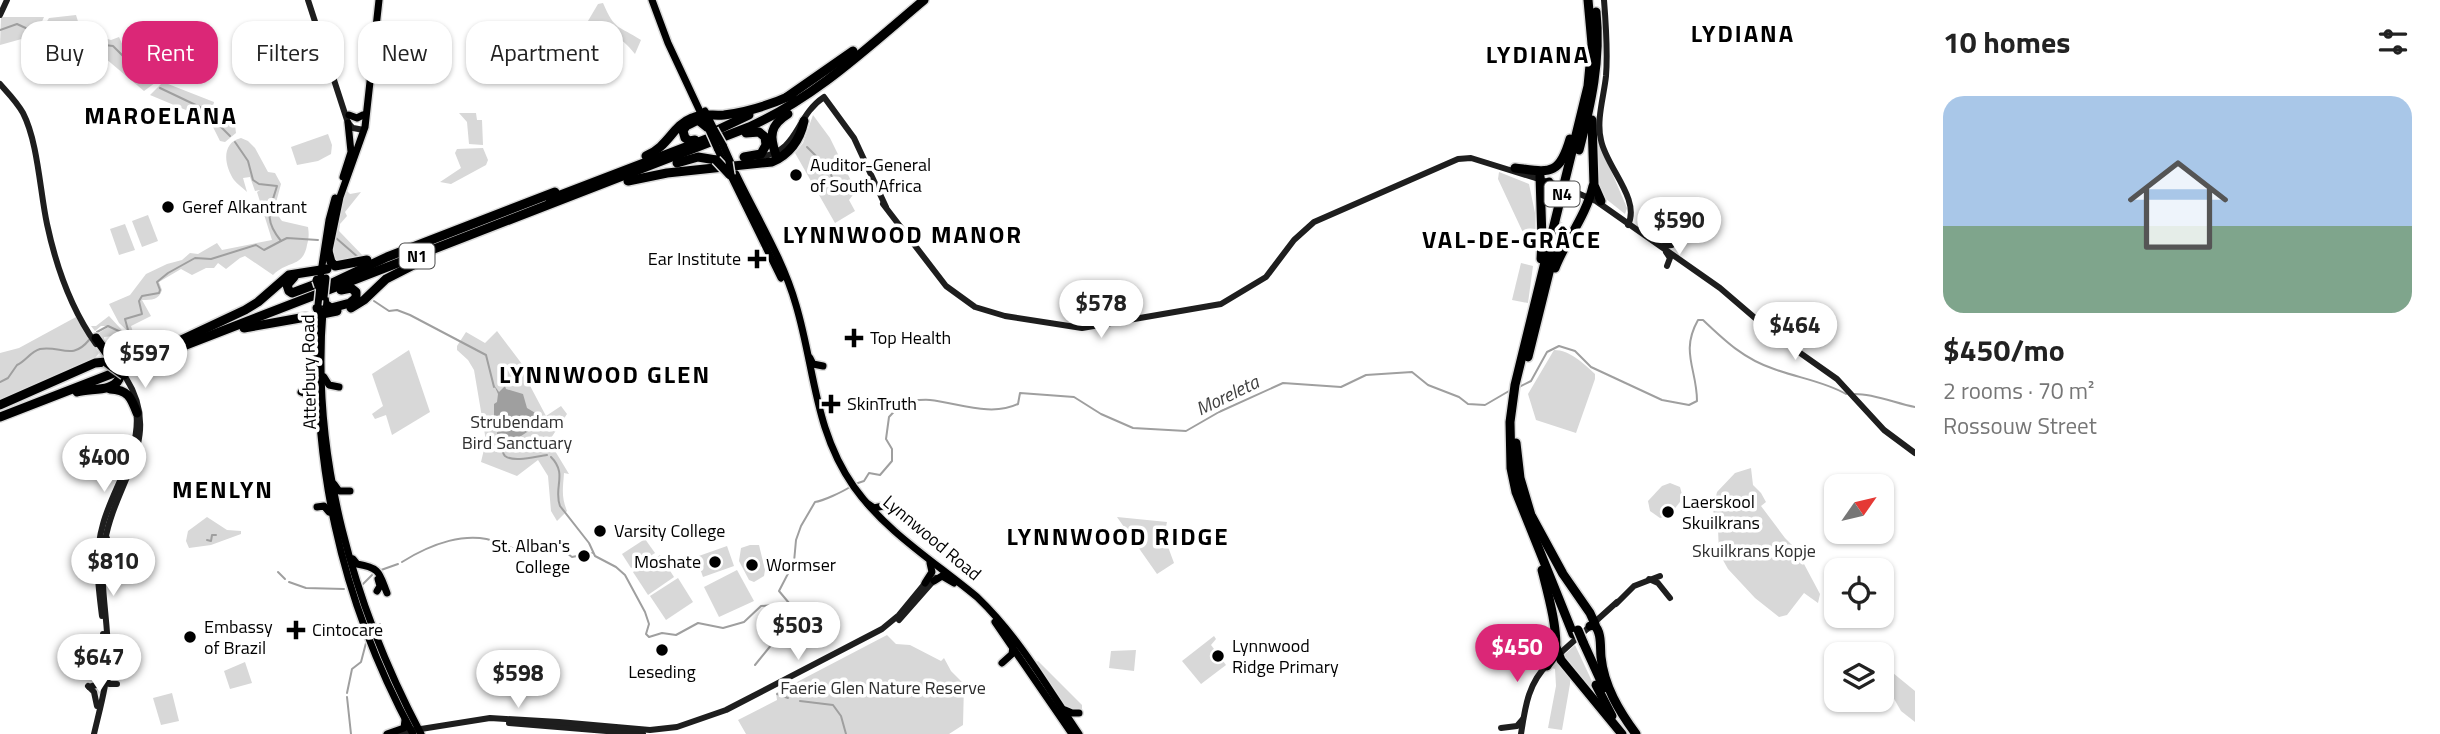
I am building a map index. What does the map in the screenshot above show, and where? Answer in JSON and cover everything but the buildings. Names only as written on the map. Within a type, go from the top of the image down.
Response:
[{"type":"highway","name":"N4","points":[[1588,0],[1595,41],[1586,96],[1532,313],[1517,389],[1511,458],[1513,479],[1521,506],[1606,706],[1624,734]]},
{"type":"highway","name":"N4","points":[[1575,632],[1531,516],[1517,460],[1516,418],[1517,389],[1595,87],[1594,0]]},
{"type":"highway","points":[[776,154],[771,139],[775,124],[827,89],[919,2]]},
{"type":"highway","name":"N1","points":[[0,411],[162,349],[323,277],[745,124],[793,99],[919,2]]},
{"type":"highway","name":"N1","points":[[0,418],[116,367],[351,282],[723,156],[764,121],[816,90],[919,2]]},
{"type":"highway","points":[[1515,168],[1545,172],[1555,169],[1564,159],[1587,83],[1595,41]]},
{"type":"highway","points":[[1541,304],[1566,244],[1593,200],[1591,131],[1598,78],[1595,41]]},
{"type":"highway","points":[[710,129],[700,121],[695,121],[684,128],[683,135],[690,141],[724,128],[792,94],[856,49]]},
{"type":"highway","points":[[323,277],[312,274],[294,277],[288,281],[287,288],[290,292],[298,292],[654,153],[667,143],[682,123],[704,115],[715,116],[757,109],[792,94]]},
{"type":"highway","points":[[593,193],[653,175],[772,162],[795,145],[804,121]]},
{"type":"highway","points":[[1555,183],[1543,184],[1544,199],[1550,203],[1556,197],[1573,128]]},
{"type":"highway","points":[[627,179],[682,161],[749,132],[762,134],[766,142],[764,150],[757,156],[744,157]]},
{"type":"highway","points":[[615,168],[680,149]]},
{"type":"highway","points":[[351,282],[442,251],[691,155],[723,156]]},
{"type":"highway","points":[[682,161],[723,156]]},
{"type":"highway","points":[[723,156],[732,176]]},
{"type":"highway","points":[[1532,313],[1542,249],[1536,177]]},
{"type":"highway","points":[[328,251],[332,264],[338,266],[413,248]]},
{"type":"highway","points":[[322,305],[354,307],[391,276],[442,251]]},
{"type":"highway","points":[[162,349],[245,310],[290,274],[323,277],[382,259]]},
{"type":"highway","points":[[0,405],[95,363],[116,367],[154,361],[346,288],[356,292],[356,298],[350,303],[331,308],[322,305]]},
{"type":"highway","points":[[239,329],[306,317],[312,320],[316,331]]},
{"type":"highway","points":[[0,418],[82,391],[114,387],[116,367],[96,338]]},
{"type":"highway","points":[[98,388],[127,393],[137,413]]},
{"type":"highway","points":[[1521,506],[1545,584],[1557,657],[1624,734]]},
{"type":"highway","points":[[1531,516],[1563,574],[1595,622],[1607,684],[1635,734]]},
{"type":"highway","name":"N4","points":[[1580,644],[1608,697],[1635,734]]},
{"type":"main road","points":[[0,13],[6,0]]},
{"type":"main road","points":[[309,0],[349,119],[351,152],[343,178]]},
{"type":"main road","name":"Atterbury Road","points":[[377,0],[363,128],[328,220],[323,277],[322,373],[333,499],[360,590],[389,670],[416,733]]},
{"type":"main road","name":"Atterbury Road","points":[[323,277],[340,197],[363,128],[377,0]]},
{"type":"main road","name":"Lynnwood Road","points":[[654,0],[710,129],[787,290],[796,316],[820,430],[844,476],[879,522],[930,564],[940,569],[988,613],[1079,734]]},
{"type":"main road","name":"Lynnwood Road","points":[[654,0],[668,35]]},
{"type":"main road","points":[[1604,0],[1606,66],[1600,135],[1603,148],[1627,195],[1628,220]]},
{"type":"main road","points":[[0,83],[24,115],[61,266],[96,338]]},
{"type":"main road","points":[[723,156],[776,154],[787,145],[807,112],[825,98]]},
{"type":"main road","points":[[723,156],[762,159],[776,154],[793,142],[804,121],[825,98]]},
{"type":"main road","points":[[825,98],[854,138],[882,203],[946,286],[975,307],[1005,316],[1082,328],[1224,303],[1266,277],[1294,240],[1311,224],[1464,158],[1490,160],[1536,177]]},
{"type":"main road","points":[[349,119],[363,115]]},
{"type":"main road","points":[[349,119],[363,128]]},
{"type":"main road","points":[[1401,184],[1460,157],[1472,156],[1536,177]]},
{"type":"main road","points":[[1464,158],[1555,183],[1576,191],[1628,220]]},
{"type":"main road","points":[[36,164],[58,268],[84,326],[135,394],[142,418],[135,458],[103,526],[102,571],[107,631],[104,677],[92,734]]},
{"type":"main road","points":[[1614,171],[1628,220]]},
{"type":"main road","name":"Lynnwood Road","points":[[732,176],[748,199],[791,291],[824,428],[844,476]]},
{"type":"main road","points":[[748,199],[773,262]]},
{"type":"main road","points":[[1593,200],[1628,220],[1720,288],[1776,335],[1852,391],[1894,439],[1915,450]]},
{"type":"main road","points":[[1665,248],[1673,245],[1675,238]]},
{"type":"main road","points":[[1665,248],[1670,258],[1667,266]]},
{"type":"main road","name":"Atterbury Road","points":[[322,305],[316,331],[317,405],[333,523],[362,626],[405,718],[416,733]]},
{"type":"main road","points":[[808,354],[813,364],[823,366]]},
{"type":"main road","points":[[92,734],[104,677],[97,570],[103,526],[136,437],[137,413],[133,397],[116,367]]},
{"type":"main road","points":[[322,373],[329,385],[339,387]]},
{"type":"main road","points":[[301,392],[312,396],[317,405]]},
{"type":"main road","points":[[1860,402],[1861,416],[1867,414],[1873,418]]},
{"type":"main road","points":[[1860,402],[1885,427],[1915,450]]},
{"type":"main road","points":[[327,449],[335,488],[341,492],[350,491]]},
{"type":"main road","points":[[135,458],[138,469]]},
{"type":"main road","points":[[116,468],[120,480]]},
{"type":"main road","points":[[327,489],[316,505],[327,508],[333,523]]},
{"type":"main road","name":"Lynnwood Road","points":[[854,490],[880,518],[977,597],[997,617],[1072,734]]},
{"type":"main road","points":[[863,499],[872,507],[883,506]]},
{"type":"main road","points":[[103,526],[108,546],[117,551]]},
{"type":"main road","points":[[348,549],[355,563],[370,565],[377,571],[382,591],[374,571],[364,567],[358,573],[360,590]]},
{"type":"main road","points":[[416,733],[490,718],[650,730],[687,725],[714,716],[882,629],[899,615],[925,583],[932,572],[930,564]]},
{"type":"main road","points":[[925,583],[940,569]]},
{"type":"main road","points":[[388,734],[416,733],[491,722],[644,734],[688,729],[715,719],[872,639],[904,616],[934,581],[940,569]]},
{"type":"main road","points":[[934,581],[942,576],[954,583]]},
{"type":"main road","points":[[1521,734],[1529,691],[1537,677],[1634,586],[1660,576]]},
{"type":"main road","points":[[1649,579],[1658,583],[1670,598]]},
{"type":"main road","points":[[105,607],[113,621],[107,631]]},
{"type":"main road","points":[[1002,663],[1012,654],[1019,652]]},
{"type":"main road","points":[[1011,660],[1020,660],[1035,680]]},
{"type":"main road","points":[[104,677],[109,684],[117,684]]},
{"type":"main road","points":[[97,706],[94,692],[89,687],[97,685],[104,677]]},
{"type":"main road","points":[[1061,707],[1070,713],[1079,713]]},
{"type":"main road","points":[[1501,728],[1517,726],[1524,716]]},
{"type":"main road","points":[[388,734],[404,728],[405,718]]},
{"type":"green space","points":[[603,3],[613,21],[588,21],[598,4]]},
{"type":"green space","points":[[76,15],[78,21],[47,21],[49,18]]},
{"type":"green space","points":[[1,17],[44,17],[42,21],[21,21],[21,39],[0,45]]},
{"type":"green space","points":[[623,30],[641,40],[635,54],[624,42]]},
{"type":"green space","points":[[119,37],[122,44],[122,72],[108,61],[108,39]]},
{"type":"green space","points":[[136,84],[154,84],[144,91]]},
{"type":"green space","points":[[161,84],[168,84],[214,102],[213,107],[234,117],[236,133],[225,142],[220,141],[205,118],[150,95]]},
{"type":"green space","points":[[459,113],[476,113],[477,120],[482,120],[483,145],[469,144],[467,122]]},
{"type":"green space","points":[[813,115],[830,138],[856,191],[849,200],[855,211],[835,223],[795,153],[803,143]]},
{"type":"green space","points":[[328,134],[332,145],[331,154],[318,161],[297,165],[291,147]]},
{"type":"green space","points":[[241,138],[255,148],[268,172],[275,173],[281,184],[274,210],[282,221],[308,227],[305,252],[298,261],[273,275],[245,256],[226,269],[218,263],[214,268],[206,268],[192,275],[181,269],[159,282],[162,290],[157,298],[142,300],[151,316],[131,326],[135,338],[119,323],[109,304],[130,295],[146,274],[182,260],[190,253],[198,254],[217,243],[222,250],[272,240],[257,192],[260,190],[255,191],[250,177],[243,178],[247,192],[234,180],[228,168],[227,150]]},
{"type":"green space","points":[[1598,140],[1627,208],[1625,214],[1601,195],[1598,187],[1595,141]]},
{"type":"green space","points":[[483,148],[488,160],[486,165],[451,184],[440,182],[461,168],[455,153],[457,149]]},
{"type":"green space","points":[[1499,172],[1529,184],[1535,213],[1536,251],[1526,246],[1526,239],[1498,179]]},
{"type":"green space","points":[[346,190],[350,194],[361,192],[345,212],[347,216],[340,224],[339,231],[366,259],[337,265],[332,259],[341,201]]},
{"type":"green space","points":[[148,215],[158,241],[142,247],[132,221]]},
{"type":"green space","points":[[125,224],[135,250],[119,255],[110,229]]},
{"type":"green space","points":[[1521,263],[1533,266],[1528,303],[1512,300]]},
{"type":"green space","points":[[109,316],[131,340],[104,337],[104,343],[97,334],[110,326],[101,326],[95,331],[91,326],[96,326]]},
{"type":"green space","points":[[76,317],[99,353],[95,358],[0,402],[0,353],[19,348]]},
{"type":"green space","name":"Strubendam Bird Sanctuary","points":[[497,331],[531,376],[527,380],[546,416],[561,406],[567,414],[549,441],[569,474],[564,473],[563,488],[567,511],[557,521],[551,511],[548,476],[538,460],[517,476],[481,462],[486,441],[474,370],[457,350],[457,346],[466,332],[485,343]]},
{"type":"green space","points":[[409,350],[430,412],[392,435],[386,415],[375,419],[372,414],[383,406],[372,374]]},
{"type":"green space","points":[[1554,350],[1571,355],[1595,374],[1576,433],[1536,420],[1528,394]]},
{"type":"green space","name":"Skuilkrans Kopje","points":[[1751,468],[1753,485],[1766,502],[1761,506],[1796,549],[1820,594],[1818,603],[1804,593],[1787,615],[1779,617],[1755,598],[1728,569],[1719,553],[1718,529],[1713,510],[1717,492],[1735,473]]},
{"type":"green space","points":[[1670,483],[1680,487],[1683,498],[1669,516],[1660,518],[1650,511],[1648,501],[1662,486]]},
{"type":"green space","points":[[207,517],[227,530],[241,531],[241,534],[211,545],[189,548],[186,541],[188,531]]},
{"type":"green space","points":[[1117,517],[1167,522],[1164,536],[1174,563],[1157,574]]},
{"type":"green space","points":[[645,539],[655,553],[631,568],[622,554]]},
{"type":"green space","name":"Wormser","points":[[759,545],[765,570],[764,576],[754,582],[749,580],[739,561],[741,548]]},
{"type":"green space","name":"Moshate","points":[[727,546],[734,566],[703,577],[696,557]]},
{"type":"green space","points":[[660,555],[674,577],[648,595],[633,572]]},
{"type":"green space","points":[[737,570],[754,601],[719,617],[704,587]]},
{"type":"green space","points":[[678,578],[693,602],[666,620],[650,596]]},
{"type":"green space","name":"Faerie Glen Nature Reserve","points":[[887,635],[896,644],[910,645],[941,661],[944,658],[951,671],[964,684],[963,725],[949,734],[746,734],[738,720],[777,700],[776,693]]},
{"type":"green space","points":[[1214,636],[1216,639],[1211,645],[1226,665],[1201,684],[1182,661]]},
{"type":"green space","points":[[1575,645],[1604,707],[1566,661],[1565,654]]},
{"type":"green space","points":[[1136,650],[1134,671],[1109,668],[1111,651]]},
{"type":"green space","points":[[1038,661],[1082,705],[1082,709],[1075,712],[1065,708],[1035,663]]},
{"type":"green space","points":[[245,662],[252,683],[230,689],[224,671]]},
{"type":"green space","points":[[1558,662],[1570,676],[1562,730],[1548,728],[1556,686],[1555,669],[1552,668]]},
{"type":"green space","points":[[1894,674],[1915,691],[1915,722],[1901,711],[1894,699]]},
{"type":"green space","points":[[172,693],[179,721],[161,725],[153,698]]},
{"type":"shaded area","points":[[494,385],[499,392],[505,386],[506,389],[523,394],[527,408],[537,414],[542,422],[503,448],[494,417],[494,404],[498,394]]},
{"type":"waterway","points":[[0,30],[17,24],[21,26]]},
{"type":"waterway","points":[[108,45],[113,46],[122,55]]},
{"type":"waterway","points":[[160,88],[202,108],[230,136]]},
{"type":"waterway","points":[[235,142],[248,161],[253,180],[259,184],[277,186],[270,208],[270,220],[281,241],[287,238],[318,240]]},
{"type":"waterway","points":[[807,147],[828,168],[832,177],[830,181]]},
{"type":"waterway","points":[[336,238],[359,258]]},
{"type":"waterway","points":[[97,332],[108,326],[123,333],[128,330],[125,319],[142,314],[139,301],[142,296],[159,293],[157,282],[195,258],[211,259],[256,245],[264,250],[281,241]]},
{"type":"waterway","points":[[374,301],[389,311],[397,310],[410,315],[486,355],[494,387]]},
{"type":"waterway","points":[[1517,388],[1531,381],[1547,352],[1559,346],[1575,351],[1591,367],[1662,400],[1689,405],[1697,401],[1690,342],[1698,320],[1703,320],[1727,342],[1753,360],[1846,394]]},
{"type":"waterway","points":[[0,382],[8,378],[17,365],[37,350],[77,350],[89,340]]},
{"type":"waterway","name":"Moreleta","points":[[855,484],[864,481],[869,473],[880,475],[892,461],[892,449],[886,439],[889,417],[903,402],[927,400],[997,409],[1018,404],[1020,393],[1074,397],[1101,414],[1133,428],[1186,431],[1219,412],[1283,383],[1341,387],[1366,375],[1412,372],[1428,385],[1459,397],[1468,404],[1485,405],[1509,391]]},
{"type":"waterway","points":[[1855,394],[1915,407]]},
{"type":"waterway","points":[[498,433],[502,452],[509,458],[547,455]]},
{"type":"waterway","points":[[551,457],[559,469],[560,506],[589,543],[595,556],[625,575],[645,612],[649,624],[646,634],[649,637],[662,633],[676,635],[698,623],[723,628],[744,622],[761,606],[788,604]]},
{"type":"waterway","name":"Moreleta","points":[[755,665],[772,644],[782,625],[789,603],[779,591],[794,562],[796,540],[801,526],[815,502],[850,487]]},
{"type":"waterway","points":[[207,540],[211,541],[212,535],[216,535]]},
{"type":"waterway","points":[[402,562],[436,545],[462,538],[487,539],[499,543]]},
{"type":"waterway","points":[[502,544],[522,552],[538,542],[548,542]]},
{"type":"waterway","points":[[555,544],[572,557],[577,556]]},
{"type":"waterway","points":[[580,555],[592,553]]},
{"type":"waterway","points":[[381,570],[398,564]]},
{"type":"waterway","points":[[278,572],[285,579]]},
{"type":"waterway","points":[[363,584],[372,575]]},
{"type":"waterway","points":[[289,582],[306,588],[344,589]]},
{"type":"waterway","points":[[347,693],[352,669],[361,662],[366,643]]},
{"type":"waterway","name":"Moreleta","points":[[777,694],[788,698]]},
{"type":"waterway","points":[[347,697],[351,734]]},
{"type":"waterway","name":"Moreleta","points":[[800,701],[833,705],[841,716],[846,734]]},
{"type":"place","name":"Auditor-General of South Africa","points":[[796,175]]},
{"type":"place","name":"Geref Alkantrant","points":[[168,207]]},
{"type":"place","name":"Ear Institute","points":[[757,259]]},
{"type":"place","name":"Top Health","points":[[854,338]]},
{"type":"place","name":"SkinTruth","points":[[831,404]]},
{"type":"place","name":"Laerskool Skuilkrans","points":[[1668,512]]},
{"type":"place","name":"Varsity College","points":[[600,531]]},
{"type":"place","name":"St. Alban's College","points":[[584,556]]},
{"type":"place","name":"Moshate","points":[[715,562]]},
{"type":"place","name":"Wormser","points":[[752,565]]},
{"type":"place","name":"Cintocare","points":[[296,630]]},
{"type":"place","name":"Embassy of Brazil","points":[[190,637]]},
{"type":"place","name":"Leseding","points":[[662,650]]},
{"type":"place","name":"Lynnwood Ridge Primary","points":[[1218,656]]},
{"type":"district","name":"LYDIANA","points":[[1743,34]]},
{"type":"district","name":"LYDIANA","points":[[1538,55]]},
{"type":"district","name":"MAROELANA","points":[[161,116]]},
{"type":"district","name":"LYNNWOOD MANOR","points":[[903,235]]},
{"type":"district","name":"VAL-DE-GRÂCE","points":[[1512,240]]},
{"type":"district","name":"LYNNWOOD GLEN","points":[[605,375]]},
{"type":"district","name":"MENLYN","points":[[223,490]]},
{"type":"district","name":"LYNNWOOD RIDGE","points":[[1118,537]]}]
